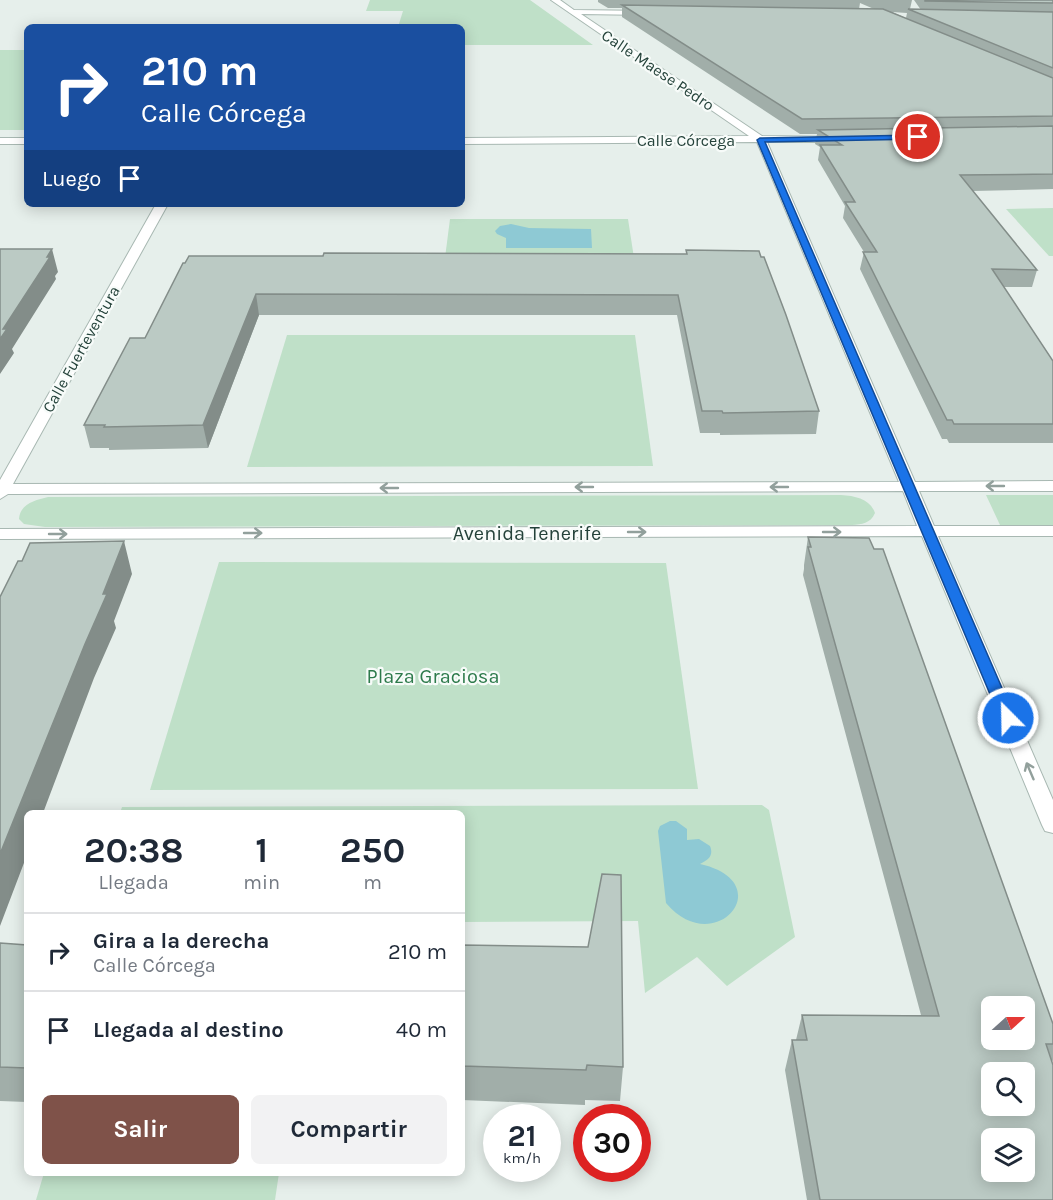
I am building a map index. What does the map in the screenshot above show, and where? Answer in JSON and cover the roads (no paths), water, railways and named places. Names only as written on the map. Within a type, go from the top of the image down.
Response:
[{"type":"street","name":"Calle Maese Pedro","points":[[555,0],[760,140]]},
{"type":"street","points":[[573,12],[660,14]]},
{"type":"street","name":"Calle Córcega","points":[[465,141],[854,138]]},
{"type":"street","points":[[760,140],[1053,825]]},
{"type":"street","points":[[0,141],[24,141]]},
{"type":"street","name":"Calle Fuerteventura","points":[[1,490],[160,207]]},
{"type":"street","points":[[1,490],[1053,486]]},
{"type":"street","name":"Avenida Tenerife","points":[[0,534],[1053,531]]},
{"type":"water","points":[[511,224],[529,228],[591,229],[592,248],[506,248],[506,238],[495,231],[500,226]]},
{"type":"water","points":[[676,821],[687,829],[687,840],[699,839],[710,846],[709,857],[700,864],[724,873],[736,886],[738,900],[732,912],[720,921],[703,924],[685,919],[666,903],[658,831],[660,826]]},
{"type":"park label","name":"Plaza Graciosa","points":[[433,676]]}]
